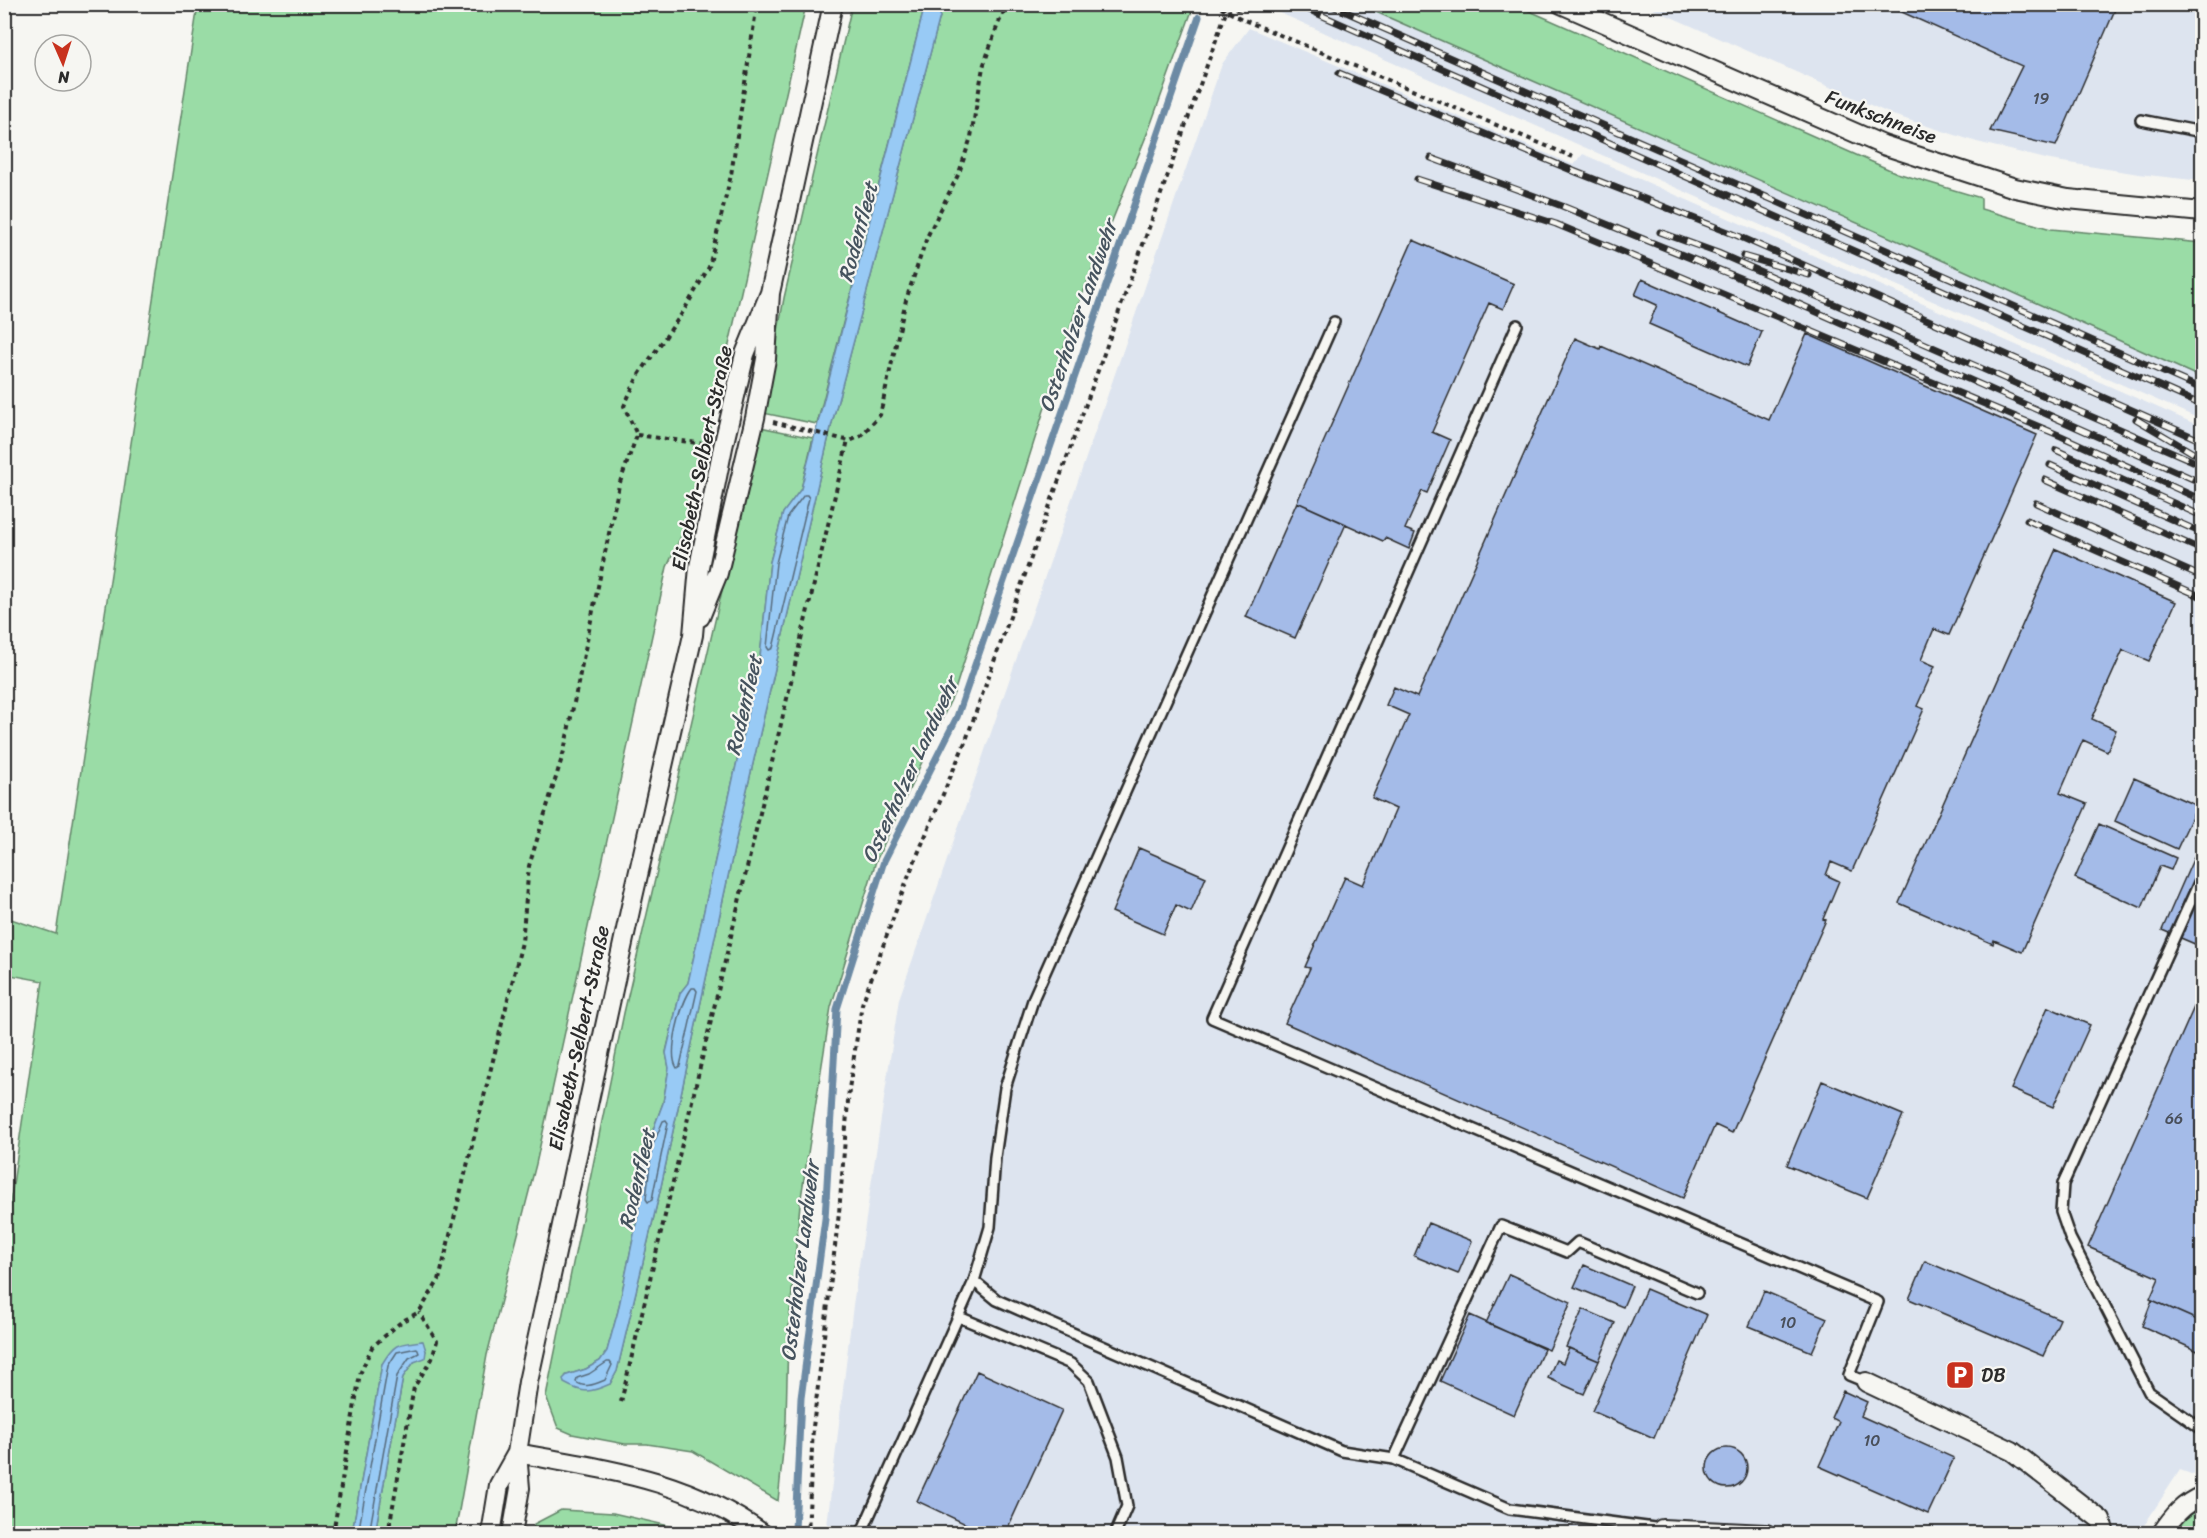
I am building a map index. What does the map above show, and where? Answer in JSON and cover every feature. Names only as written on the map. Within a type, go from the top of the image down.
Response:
[{"type":"street","name":"Elisabeth-Selbert-Straße","points":[[693,635],[718,573],[755,418],[766,359],[770,293],[833,4]]},
{"type":"street","name":"Funkschneise","points":[[1561,4],[1883,145],[2015,188],[2068,199],[2202,212]]},
{"type":"street","name":"Elisabeth-Selbert-Straße","points":[[513,1533],[520,1488],[517,1453],[528,1382],[625,932],[693,635],[699,567],[723,447],[745,354],[770,293]]},
{"type":"street","points":[[1866,1382],[2012,1451],[2101,1520],[2105,1533]]},
{"type":"street","name":"Elisabeth-Selbert-Straße","points":[[491,1533],[499,1485],[517,1453]]},
{"type":"street","points":[[517,1453],[634,1475],[680,1488],[722,1508],[763,1533]]},
{"type":"street","points":[[2161,1533],[2188,1502],[2202,1496]]},
{"type":"street","points":[[1662,1529],[1766,1533]]},
{"type":"lane","points":[[2141,120],[2202,132]]},
{"type":"lane","points":[[861,1533],[974,1281],[990,1227],[995,1157],[1005,1088],[1034,997],[1334,322]]},
{"type":"lane","points":[[1516,325],[1212,1017],[1878,1302],[1850,1375],[1866,1382]]},
{"type":"lane","points":[[2202,876],[2063,1184],[2061,1212],[2070,1238],[2149,1392],[2202,1429]]},
{"type":"lane","points":[[1394,1459],[1501,1226],[1567,1252],[1578,1242],[1697,1293]]},
{"type":"lane","points":[[974,1281],[997,1300],[1342,1451],[1394,1459],[1510,1509],[1662,1529]]},
{"type":"lane","points":[[959,1317],[1071,1364],[1089,1381],[1118,1457],[1127,1506],[1116,1533]]},
{"type":"path","points":[[333,1533],[360,1374],[372,1347],[401,1322],[419,1312],[440,1281],[522,942],[529,866],[564,752],[619,485],[637,435],[624,406],[638,376],[683,312],[710,267],[731,175],[757,4]]},
{"type":"path","points":[[810,432],[848,440],[861,436],[880,416],[906,300],[927,237],[959,173],[971,137],[983,67],[998,24],[1008,4]]},
{"type":"path","points":[[1213,4],[1226,12],[1573,157]]},
{"type":"path","points":[[1226,12],[1254,4]]},
{"type":"path","points":[[808,1533],[813,1427],[839,1213],[849,1089],[862,1004],[908,877],[966,740],[1226,12]]},
{"type":"path","points":[[637,435],[723,447]]},
{"type":"path","points":[[621,1402],[848,440]]},
{"type":"path","points":[[388,1533],[414,1387],[432,1359],[437,1341],[419,1312]]},
{"type":"shaded area","points":[[1262,5],[1360,5],[1937,258],[2202,378],[2202,420]]},
{"type":"shaded area","points":[[1644,5],[2202,5],[2202,181],[2050,160],[1977,142],[1893,115]]},
{"type":"shaded area","points":[[1249,28],[1574,165],[1583,154],[2202,427],[2202,1478],[2180,1470],[2139,1533],[826,1534],[853,1305],[899,999],[1222,64]]},
{"type":"green space","points":[[198,5],[806,5],[690,517],[667,567],[536,1164],[487,1355],[455,1533],[375,1533],[403,1377],[426,1351],[422,1341],[382,1364],[352,1533],[5,1534],[4,1245],[43,981],[5,974],[5,917],[56,934]]},
{"type":"green space","points":[[852,5],[925,5],[817,424],[763,413],[784,298]]},
{"type":"green space","points":[[943,5],[1194,5],[1149,129],[1075,313],[954,693],[876,861],[831,1007],[800,1204],[788,1336],[786,1421],[778,1501],[693,1451],[647,1444],[625,1444],[572,1434],[558,1428],[546,1396],[624,1013],[760,427],[813,438],[801,489],[783,513],[770,562],[760,657],[688,983],[680,993],[666,1052],[669,1068],[663,1103],[647,1146],[638,1215],[618,1311],[607,1351],[600,1361],[586,1369],[567,1375],[610,1384],[617,1371],[660,1191],[745,798],[832,423]]},
{"type":"green space","points":[[1360,5],[1516,5],[1897,173],[1981,198],[1981,209],[2051,229],[2202,243],[2202,378],[1937,258]]},
{"type":"green space","points":[[2202,1508],[2202,1533],[2172,1534],[2187,1516]]},
{"type":"green space","points":[[561,1510],[613,1513],[699,1533],[532,1533],[534,1524]]},
{"type":"water","points":[[925,5],[943,5],[832,423],[745,798],[660,1191],[617,1371],[610,1384],[592,1391],[582,1391],[564,1383],[563,1379],[567,1375],[586,1369],[600,1361],[607,1351],[618,1311],[638,1215],[647,1146],[663,1103],[669,1068],[666,1053],[680,993],[688,983],[760,657],[770,562],[783,513],[801,489]]},
{"type":"water","points":[[423,1341],[426,1351],[425,1358],[414,1362],[403,1377],[375,1533],[352,1533],[382,1364],[398,1345]]},
{"type":"building","points":[[1884,4],[2166,4],[2149,10],[2117,5],[2056,146],[1990,131],[2022,66]]},
{"type":"building","points":[[1413,240],[1514,284],[1503,309],[1489,303],[1432,432],[1450,440],[1427,493],[1422,491],[1405,529],[1415,533],[1409,549],[1385,538],[1383,541],[1297,502]]},
{"type":"building","points":[[1642,279],[1762,332],[1747,367],[1649,324],[1657,305],[1635,295]]},
{"type":"building","points":[[1807,334],[2037,435],[1949,635],[1934,629],[1921,660],[1935,666],[1917,706],[1924,709],[1852,871],[1831,862],[1826,875],[1839,881],[1823,919],[1826,920],[1732,1133],[1715,1125],[1683,1198],[1285,1023],[1310,968],[1305,967],[1345,877],[1363,885],[1396,809],[1372,798],[1409,715],[1386,705],[1394,687],[1417,697],[1575,338],[1600,349],[1601,346],[1769,420]]},
{"type":"building","points":[[1297,502],[1346,524],[1295,638],[1246,617]]},
{"type":"building","points":[[2056,549],[2176,602],[2149,661],[2123,650],[2092,719],[2116,730],[2107,751],[2083,740],[2060,793],[2087,804],[2022,952],[1994,940],[1993,944],[1899,903]]},
{"type":"building","points":[[2134,778],[2197,806],[2177,849],[2115,821]]},
{"type":"building","points":[[2099,824],[2176,858],[2171,870],[2160,866],[2142,908],[2075,878]]},
{"type":"building","points":[[2202,839],[2202,947],[2162,930]]},
{"type":"building","points":[[1139,848],[1206,877],[1191,912],[1176,905],[1163,934],[1112,912]]},
{"type":"building","points":[[2202,989],[2202,1322],[2150,1299],[2159,1278],[2088,1247]]},
{"type":"building","points":[[2048,1007],[2090,1025],[2053,1107],[2011,1089]]},
{"type":"building","points":[[1822,1081],[1903,1115],[1867,1198],[1787,1165]]},
{"type":"building","points":[[1428,1223],[1472,1241],[1458,1274],[1414,1256]]},
{"type":"building","points":[[1925,1261],[2060,1319],[2043,1356],[1909,1299]]},
{"type":"building","points":[[1584,1265],[1632,1286],[1623,1307],[1574,1287]]},
{"type":"building","points":[[1509,1274],[1571,1302],[1549,1350],[1486,1323]]},
{"type":"building","points":[[1646,1289],[1707,1315],[1654,1438],[1592,1411]]},
{"type":"building","points":[[1764,1291],[1827,1318],[1812,1352],[1749,1326]]},
{"type":"building","points":[[2152,1300],[2202,1322],[2202,1353],[2142,1326]]},
{"type":"building","points":[[1583,1309],[1615,1323],[1599,1361],[1566,1347]]},
{"type":"building","points":[[1470,1315],[1544,1349],[1514,1415],[1440,1381]]},
{"type":"building","points":[[1569,1348],[1599,1361],[1584,1394],[1548,1378],[1556,1360],[1563,1363]]},
{"type":"building","points":[[977,1371],[1062,1410],[1005,1534],[987,1534],[917,1501]]},
{"type":"building","points":[[1843,1391],[1867,1402],[1861,1416],[1954,1458],[1928,1514],[1819,1466],[1839,1422],[1831,1418]]},
{"type":"building","points":[[1727,1448],[1741,1454],[1747,1468],[1741,1482],[1727,1488],[1713,1482],[1707,1468],[1713,1454]]},
{"type":"waterway","name":"Osterholzer Landwehr","points":[[795,1530],[801,1398],[825,1219],[837,1009],[884,861],[957,717],[1199,17]]},
{"type":"railway","points":[[1296,4],[2202,405]]},
{"type":"railway","points":[[1328,4],[2202,389]]},
{"type":"railway","points":[[1339,73],[1576,172],[1736,235],[2202,441]]},
{"type":"railway","points":[[1431,158],[1562,206],[1747,281],[2202,483]]},
{"type":"railway","points":[[1417,179],[1556,224],[2061,436],[2202,500]]},
{"type":"railway","points":[[1660,232],[1718,253],[2202,465]]},
{"type":"railway","points":[[1743,256],[1809,275]]},
{"type":"railway","points":[[2136,419],[2193,453]]},
{"type":"railway","points":[[2056,450],[2202,516]]},
{"type":"railway","points":[[2050,465],[2202,533]]},
{"type":"railway","points":[[2045,480],[2202,550]]},
{"type":"railway","points":[[2036,503],[2202,577]]},
{"type":"railway","points":[[2027,520],[2202,597]]},
{"type":"place","name":"DB","points":[[1960,1375]]},
{"type":"water label","name":"Rodenfleet","points":[[858,232]]},
{"type":"water label","name":"Rodenfleet","points":[[744,705]]},
{"type":"water label","name":"Rodenfleet","points":[[637,1179]]}]
